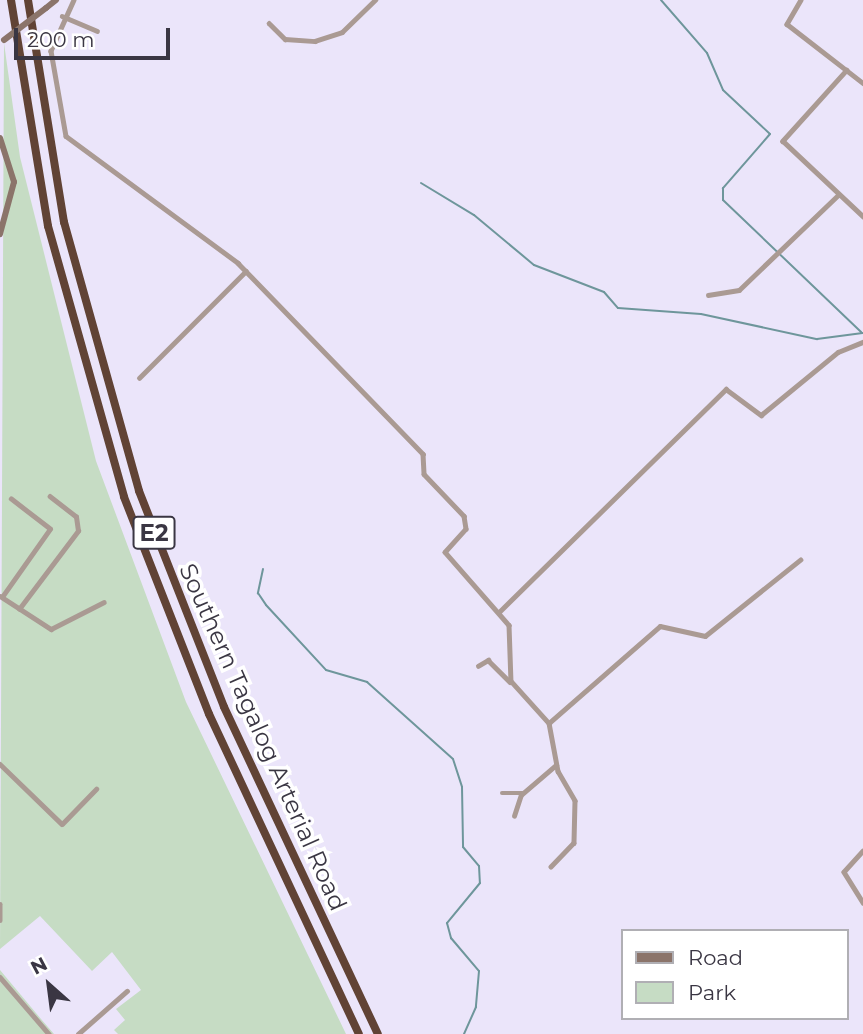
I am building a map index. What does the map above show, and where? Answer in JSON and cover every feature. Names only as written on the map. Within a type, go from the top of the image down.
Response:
[{"type":"highway","name":"Southern Tagalog Arterial Road","points":[[11,0],[48,226],[124,497],[209,714],[359,1034]]},
{"type":"highway","name":"Southern Tagalog Arterial Road","points":[[28,0],[64,222],[139,491],[223,707],[378,1034]]},
{"type":"main road","points":[[2,41],[56,0]]},
{"type":"main road","points":[[0,138],[14,182],[0,234]]},
{"type":"street","points":[[74,0],[62,16],[51,51],[66,136],[144,188],[246,271],[423,454],[424,474],[467,523],[445,552],[499,612],[511,631],[511,681]]},
{"type":"street","points":[[269,23],[285,39],[315,41],[342,32],[375,0]]},
{"type":"street","points":[[801,0],[787,24],[863,83]]},
{"type":"street","points":[[62,16],[97,31]]},
{"type":"street","points":[[847,70],[783,141],[837,196],[863,216]]},
{"type":"street","points":[[708,295],[737,292],[837,196]]},
{"type":"street","points":[[139,377],[246,271]]},
{"type":"street","points":[[499,612],[726,389],[761,415],[834,356],[863,342]]},
{"type":"street","points":[[19,609],[78,531],[76,517],[50,497]]},
{"type":"street","points":[[11,499],[50,530],[1,596],[51,629],[104,602]]},
{"type":"street","points":[[549,723],[660,626],[705,636],[800,560]]},
{"type":"street","points":[[478,666],[488,660],[549,723],[556,765],[576,813],[574,843],[551,867]]},
{"type":"street","points":[[0,764],[62,824],[96,789]]},
{"type":"street","points":[[513,816],[525,793],[556,765]]},
{"type":"street","points":[[502,793],[525,793]]},
{"type":"street","points":[[863,851],[844,872],[863,902]]},
{"type":"street","points":[[0,904],[0,920]]},
{"type":"street","points":[[0,976],[48,1034]]},
{"type":"street","points":[[78,1034],[127,991]]},
{"type":"green space","points":[[4,43],[20,157],[96,461],[186,702],[346,1034],[118,1034],[114,1030],[125,1020],[116,1009],[141,990],[112,952],[92,971],[40,916],[0,949]]},
{"type":"green space","points":[[0,970],[41,1019],[54,1034],[0,1034]]},
{"type":"waterway","points":[[661,0],[707,53],[723,90],[770,134],[723,188],[723,200],[861,332]]},
{"type":"waterway","points":[[421,183],[474,215],[534,265],[604,292],[618,308],[701,314],[817,339],[863,333]]},
{"type":"waterway","points":[[263,569],[258,593],[326,670],[367,682],[453,759],[462,787],[463,847],[479,866],[480,883],[447,923],[451,938],[479,971],[476,1007],[464,1034]]}]
